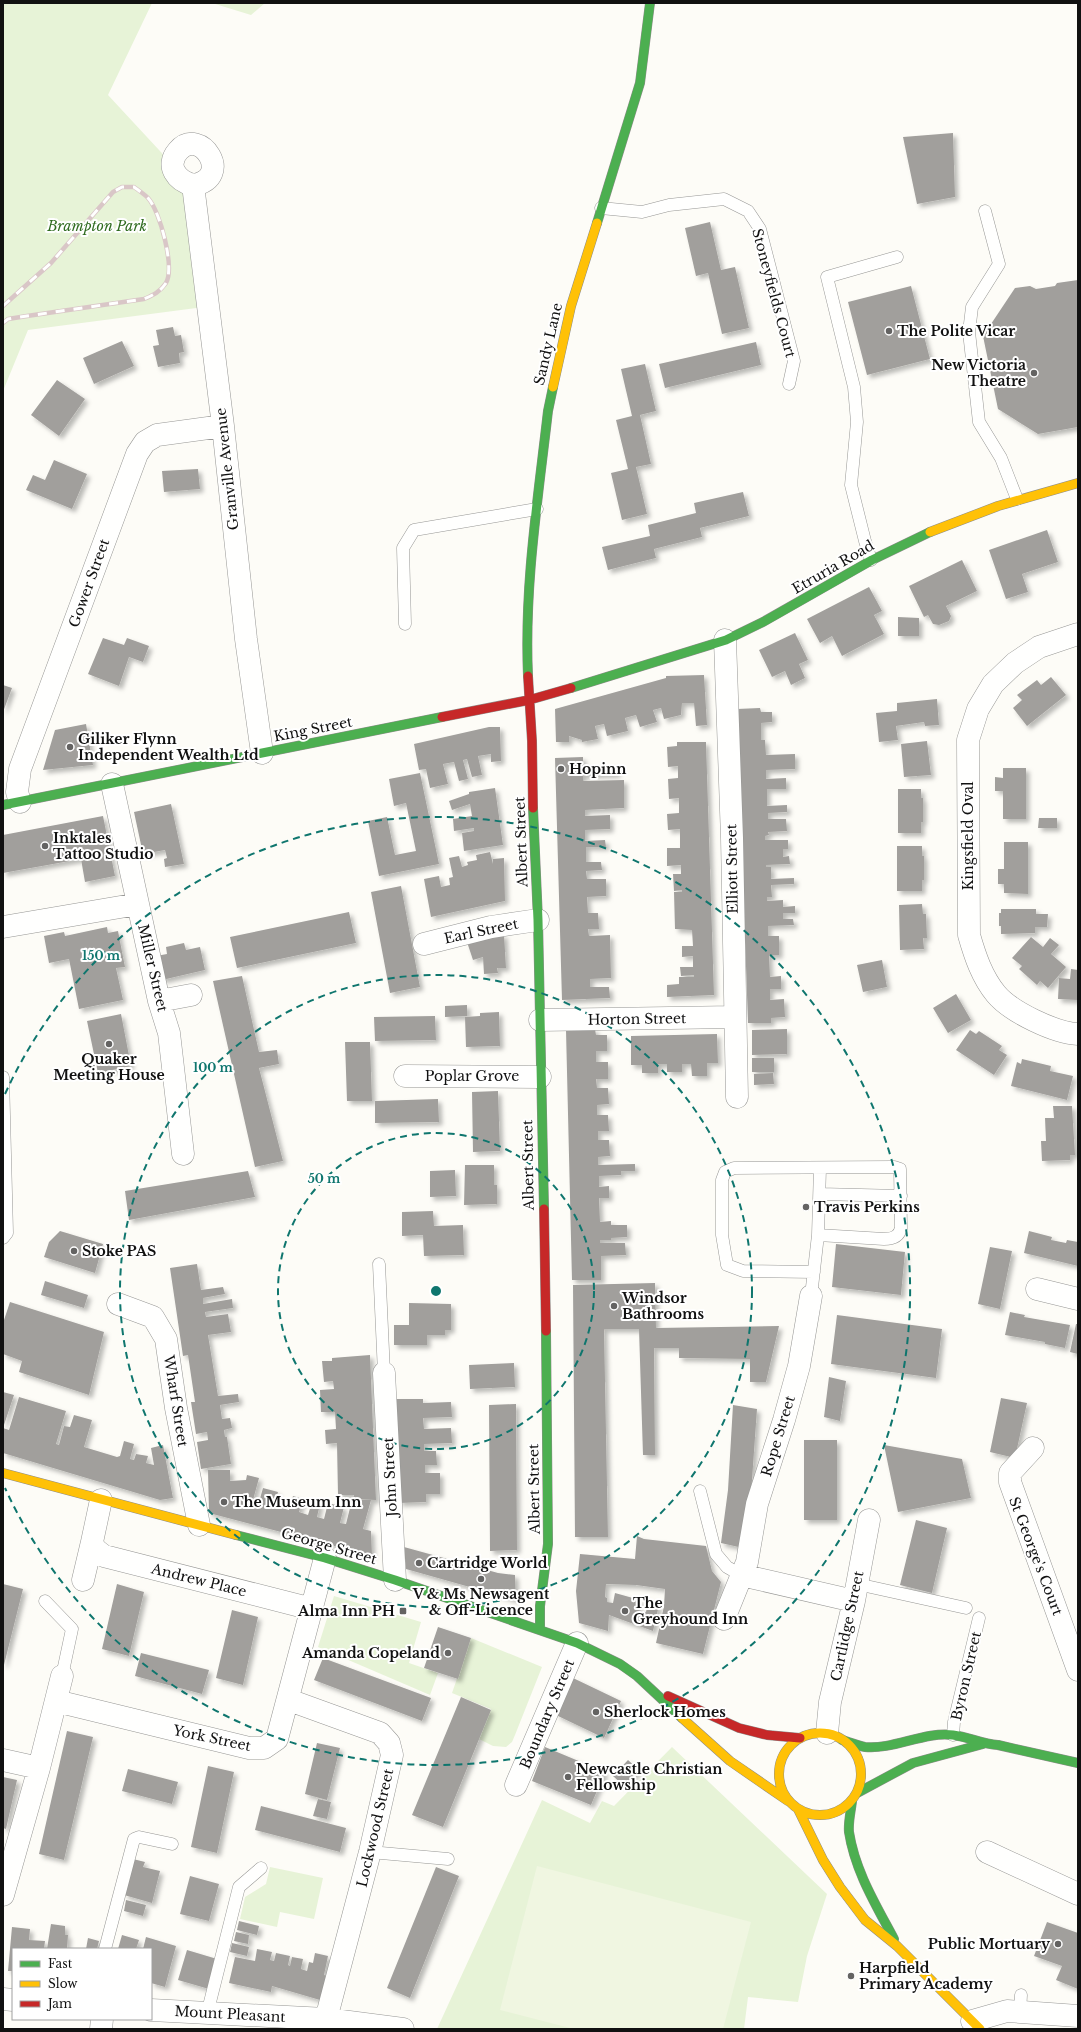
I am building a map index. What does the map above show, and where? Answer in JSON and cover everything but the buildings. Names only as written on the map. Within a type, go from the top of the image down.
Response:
[{"type":"main road","name":"Sandy Lane","points":[[529,700],[527,650],[529,579],[548,411],[571,306],[640,83],[650,3]]},
{"type":"main road","name":"Etruria Road","points":[[603,680],[725,640],[786,611],[871,560],[917,538],[974,514],[1017,499],[1078,483]]},
{"type":"main road","name":"King Street","points":[[11,804],[529,700],[603,680]]},
{"type":"main road","name":"Albert Street","points":[[529,700],[532,741],[533,829],[538,920],[546,1337],[548,1544],[540,1606],[540,1629]]},
{"type":"main road","name":"George Street","points":[[3,1473],[326,1558],[395,1580],[577,1643],[620,1664],[652,1689]]},
{"type":"main road","points":[[652,1689],[739,1728],[767,1735],[800,1738]]},
{"type":"main road","points":[[652,1689],[730,1761],[798,1809],[817,1816],[832,1814],[844,1809],[855,1797],[913,1763],[934,1756],[984,1744]]},
{"type":"main road","points":[[788,1801],[781,1783],[779,1766],[786,1751],[800,1738],[814,1733],[835,1736],[865,1746],[875,1747],[933,1736],[953,1735],[984,1744],[1005,1746],[1078,1763]]},
{"type":"main road","points":[[835,1736],[853,1750],[860,1767],[862,1775],[855,1797],[849,1830],[861,1875],[897,1946]]},
{"type":"main road","points":[[798,1809],[823,1860],[840,1888],[865,1920],[897,1946],[976,2025]]},
{"type":"street","name":"Granville Avenue","points":[[192,185],[223,426],[246,639],[262,754]]},
{"type":"street","name":"Gower Street","points":[[11,804],[17,792],[20,769],[137,454],[145,442],[156,435],[223,426]]},
{"type":"street","name":"Kingsfield Oval","points":[[1078,634],[1039,647],[1015,663],[994,684],[978,709],[968,740],[968,756],[969,936],[977,963],[996,994],[1022,1014],[1048,1027],[1078,1034]]},
{"type":"street","name":"Elliott Street","points":[[725,640],[732,830],[734,1017],[737,1097]]},
{"type":"street","name":"Miller Street","points":[[112,784],[160,1001],[169,1032],[183,1154]]},
{"type":"street","points":[[3,927],[138,904]]},
{"type":"street","name":"Earl Street","points":[[424,944],[491,927],[538,920]]},
{"type":"street","points":[[160,1001],[191,995]]},
{"type":"street","name":"Horton Street","points":[[540,1020],[734,1017]]},
{"type":"street","name":"Poplar Grove","points":[[405,1076],[540,1077]]},
{"type":"street","points":[[1037,1289],[1078,1299]]},
{"type":"street","name":"Rope Street","points":[[724,1619],[734,1571],[747,1562],[753,1535],[757,1504],[784,1420],[799,1366],[811,1296]]},
{"type":"street","name":"Wharf Street","points":[[118,1304],[153,1317],[166,1339],[176,1408],[199,1524]]},
{"type":"street","name":"John Street","points":[[384,1373],[395,1580]]},
{"type":"street","name":"St George's Court","points":[[1034,1448],[1010,1473],[1010,1482],[1078,1670]]},
{"type":"street","points":[[83,1580],[101,1500]]},
{"type":"street","name":"Cartlidge Street","points":[[835,1736],[830,1702],[855,1592],[869,1520]]},
{"type":"street","name":"Andrew Place","points":[[92,1542],[95,1549],[104,1556],[312,1609]]},
{"type":"street","name":"York Street","points":[[56,1701],[249,1748],[264,1748],[277,1739],[289,1700],[326,1558]]},
{"type":"street","points":[[734,1571],[855,1592]]},
{"type":"street","name":"Boundary Street","points":[[516,1785],[577,1643]]},
{"type":"street","points":[[3,1895],[62,1676]]},
{"type":"street","name":"Lockwood Street","points":[[289,1700],[380,1733],[389,1743],[392,1755],[370,1852],[326,2019]]},
{"type":"street","points":[[3,1760],[38,1768]]},
{"type":"street","points":[[987,1852],[1034,1864],[1078,1894]]},
{"type":"street","points":[[976,2025],[1021,2003],[1078,2015]]},
{"type":"street","name":"Mount Pleasant","points":[[152,2010],[326,2019],[403,2029]]},
{"type":"lane","name":"Stoneyfields Court","points":[[601,208],[642,212],[669,205],[724,199],[748,211],[760,229],[794,361],[790,384]]},
{"type":"lane","points":[[985,211],[999,264],[972,307],[969,332],[970,347],[979,422],[1001,458],[1017,499]]},
{"type":"lane","points":[[871,560],[864,542],[851,485],[857,422],[854,387],[827,277],[897,257]]},
{"type":"lane","points":[[405,624],[403,548],[414,530],[537,509]]},
{"type":"lane","points":[[3,1077],[7,1233],[3,1238]]},
{"type":"lane","points":[[814,1272],[743,1271],[727,1265],[722,1235],[722,1180],[726,1172],[734,1168],[897,1168],[901,1171],[900,1231],[894,1238],[884,1240],[818,1235]]},
{"type":"lane","points":[[811,1296],[818,1235],[820,1168]]},
{"type":"lane","points":[[820,1194],[901,1196]]},
{"type":"lane","points":[[379,1264],[384,1373]]},
{"type":"lane","points":[[700,1491],[716,1554],[734,1571]]},
{"type":"lane","points":[[709,1560],[734,1571]]},
{"type":"lane","points":[[855,1592],[966,1608]]},
{"type":"lane","points":[[45,1601],[72,1629],[62,1676]]},
{"type":"lane","name":"Byron Street","points":[[953,1735],[954,1722],[980,1618]]},
{"type":"lane","points":[[105,1948],[134,1839],[139,1837],[172,1844]]},
{"type":"lane","points":[[370,1852],[448,1859]]},
{"type":"lane","points":[[207,2014],[239,1887],[261,1868]]},
{"type":"green space","name":"Brampton Park","points":[[3,3],[152,3],[108,95],[172,164],[181,181],[204,307],[28,330],[3,391]]},
{"type":"green space","points":[[212,3],[265,3],[251,15]]},
{"type":"green space","points":[[334,1596],[421,1622],[409,1663],[438,1673],[430,1695],[318,1647]]},
{"type":"green space","points":[[471,1638],[542,1667],[512,1742],[506,1747],[493,1746],[479,1739],[491,1709],[452,1693]]},
{"type":"green space","points":[[672,1747],[827,1894],[807,1956],[798,2002],[748,1997],[744,2029],[437,2029],[542,1800],[590,1823],[602,1801],[614,1806]]},
{"type":"green space","points":[[537,1866],[751,1922],[723,2029],[574,2029],[500,2010]]},
{"type":"green space","points":[[270,1867],[323,1878],[314,1919],[280,1912],[277,1927],[240,1919],[245,1897],[266,1884]]},
{"type":"railway","points":[[3,306],[51,263],[113,192],[122,187],[134,187],[148,198],[153,205],[165,239],[169,265],[166,283],[159,291],[144,299],[8,319],[3,323]]},
{"type":"traffic: fast","points":[[597,223],[640,83],[650,3]]},
{"type":"traffic: fast","points":[[528,676],[527,643],[530,576],[548,411],[553,387]]},
{"type":"traffic: fast","points":[[571,688],[726,640],[763,622],[872,560],[930,532]]},
{"type":"traffic: fast","points":[[3,805],[442,717]]},
{"type":"traffic: fast","points":[[533,808],[538,920],[544,1209]]},
{"type":"traffic: fast","points":[[540,1629],[540,1606],[548,1544],[546,1331]]},
{"type":"traffic: fast","points":[[236,1535],[325,1558],[395,1580],[577,1643],[620,1664],[637,1676],[682,1718]]},
{"type":"traffic: fast","points":[[842,1740],[865,1747],[876,1747],[942,1734],[953,1735],[1078,1763]]},
{"type":"traffic: fast","points":[[857,1793],[913,1763],[983,1744]]},
{"type":"traffic: fast","points":[[852,1801],[849,1832],[856,1860],[873,1900],[894,1939]]},
{"type":"traffic: slow","points":[[553,387],[571,306],[597,223]]},
{"type":"traffic: slow","points":[[930,532],[998,506],[1078,483]]},
{"type":"traffic: slow","points":[[3,1473],[236,1535]]},
{"type":"traffic: slow","points":[[682,1718],[730,1761],[788,1801]]},
{"type":"traffic: slow","points":[[820,1733],[836,1736],[849,1745],[858,1758],[861,1774],[858,1790],[849,1803],[836,1812],[820,1815],[804,1812],[791,1803],[782,1790],[779,1774],[782,1758],[791,1745],[804,1736],[820,1733]]},
{"type":"traffic: slow","points":[[798,1809],[823,1860],[840,1887],[865,1920],[897,1946],[980,2029]]},
{"type":"traffic: jam","points":[[528,676],[532,741],[533,808]]},
{"type":"traffic: jam","points":[[442,717],[529,700],[571,688]]},
{"type":"traffic: jam","points":[[544,1209],[546,1331]]},
{"type":"traffic: jam","points":[[668,1696],[739,1728],[767,1735],[800,1738]]},
{"type":"place","name":"The Polite Vicar","points":[[889,331]]},
{"type":"place","name":"New Victoria Theatre","points":[[1034,373]]},
{"type":"place","name":"Giliker Flynn Independent Wealth Ltd","points":[[70,747]]},
{"type":"place","name":"Hopinn","points":[[561,769]]},
{"type":"place","name":"Inktales Tattoo Studio","points":[[45,846]]},
{"type":"place","name":"Quaker Meeting House","points":[[109,1044]]},
{"type":"place","name":"Travis Perkins","points":[[806,1207]]},
{"type":"place","name":"Stoke PAS","points":[[74,1251]]},
{"type":"place","name":"Windsor Bathrooms","points":[[614,1306]]},
{"type":"place","name":"The Museum Inn","points":[[224,1502]]},
{"type":"place","name":"Cartridge World","points":[[419,1563]]},
{"type":"place","name":"V & Ms Newsagent & Off-Licence","points":[[481,1579]]},
{"type":"place","name":"Alma Inn PH","points":[[403,1611]]},
{"type":"place","name":"The Greyhound Inn","points":[[625,1611]]},
{"type":"place","name":"Amanda Copeland","points":[[448,1653]]},
{"type":"place","name":"Sherlock Homes","points":[[596,1712]]},
{"type":"place","name":"Newcastle Christian Fellowship","points":[[568,1777]]},
{"type":"place","name":"Public Mortuary","points":[[1058,1944]]},
{"type":"place","name":"Harpfield Primary Academy","points":[[851,1976]]}]
